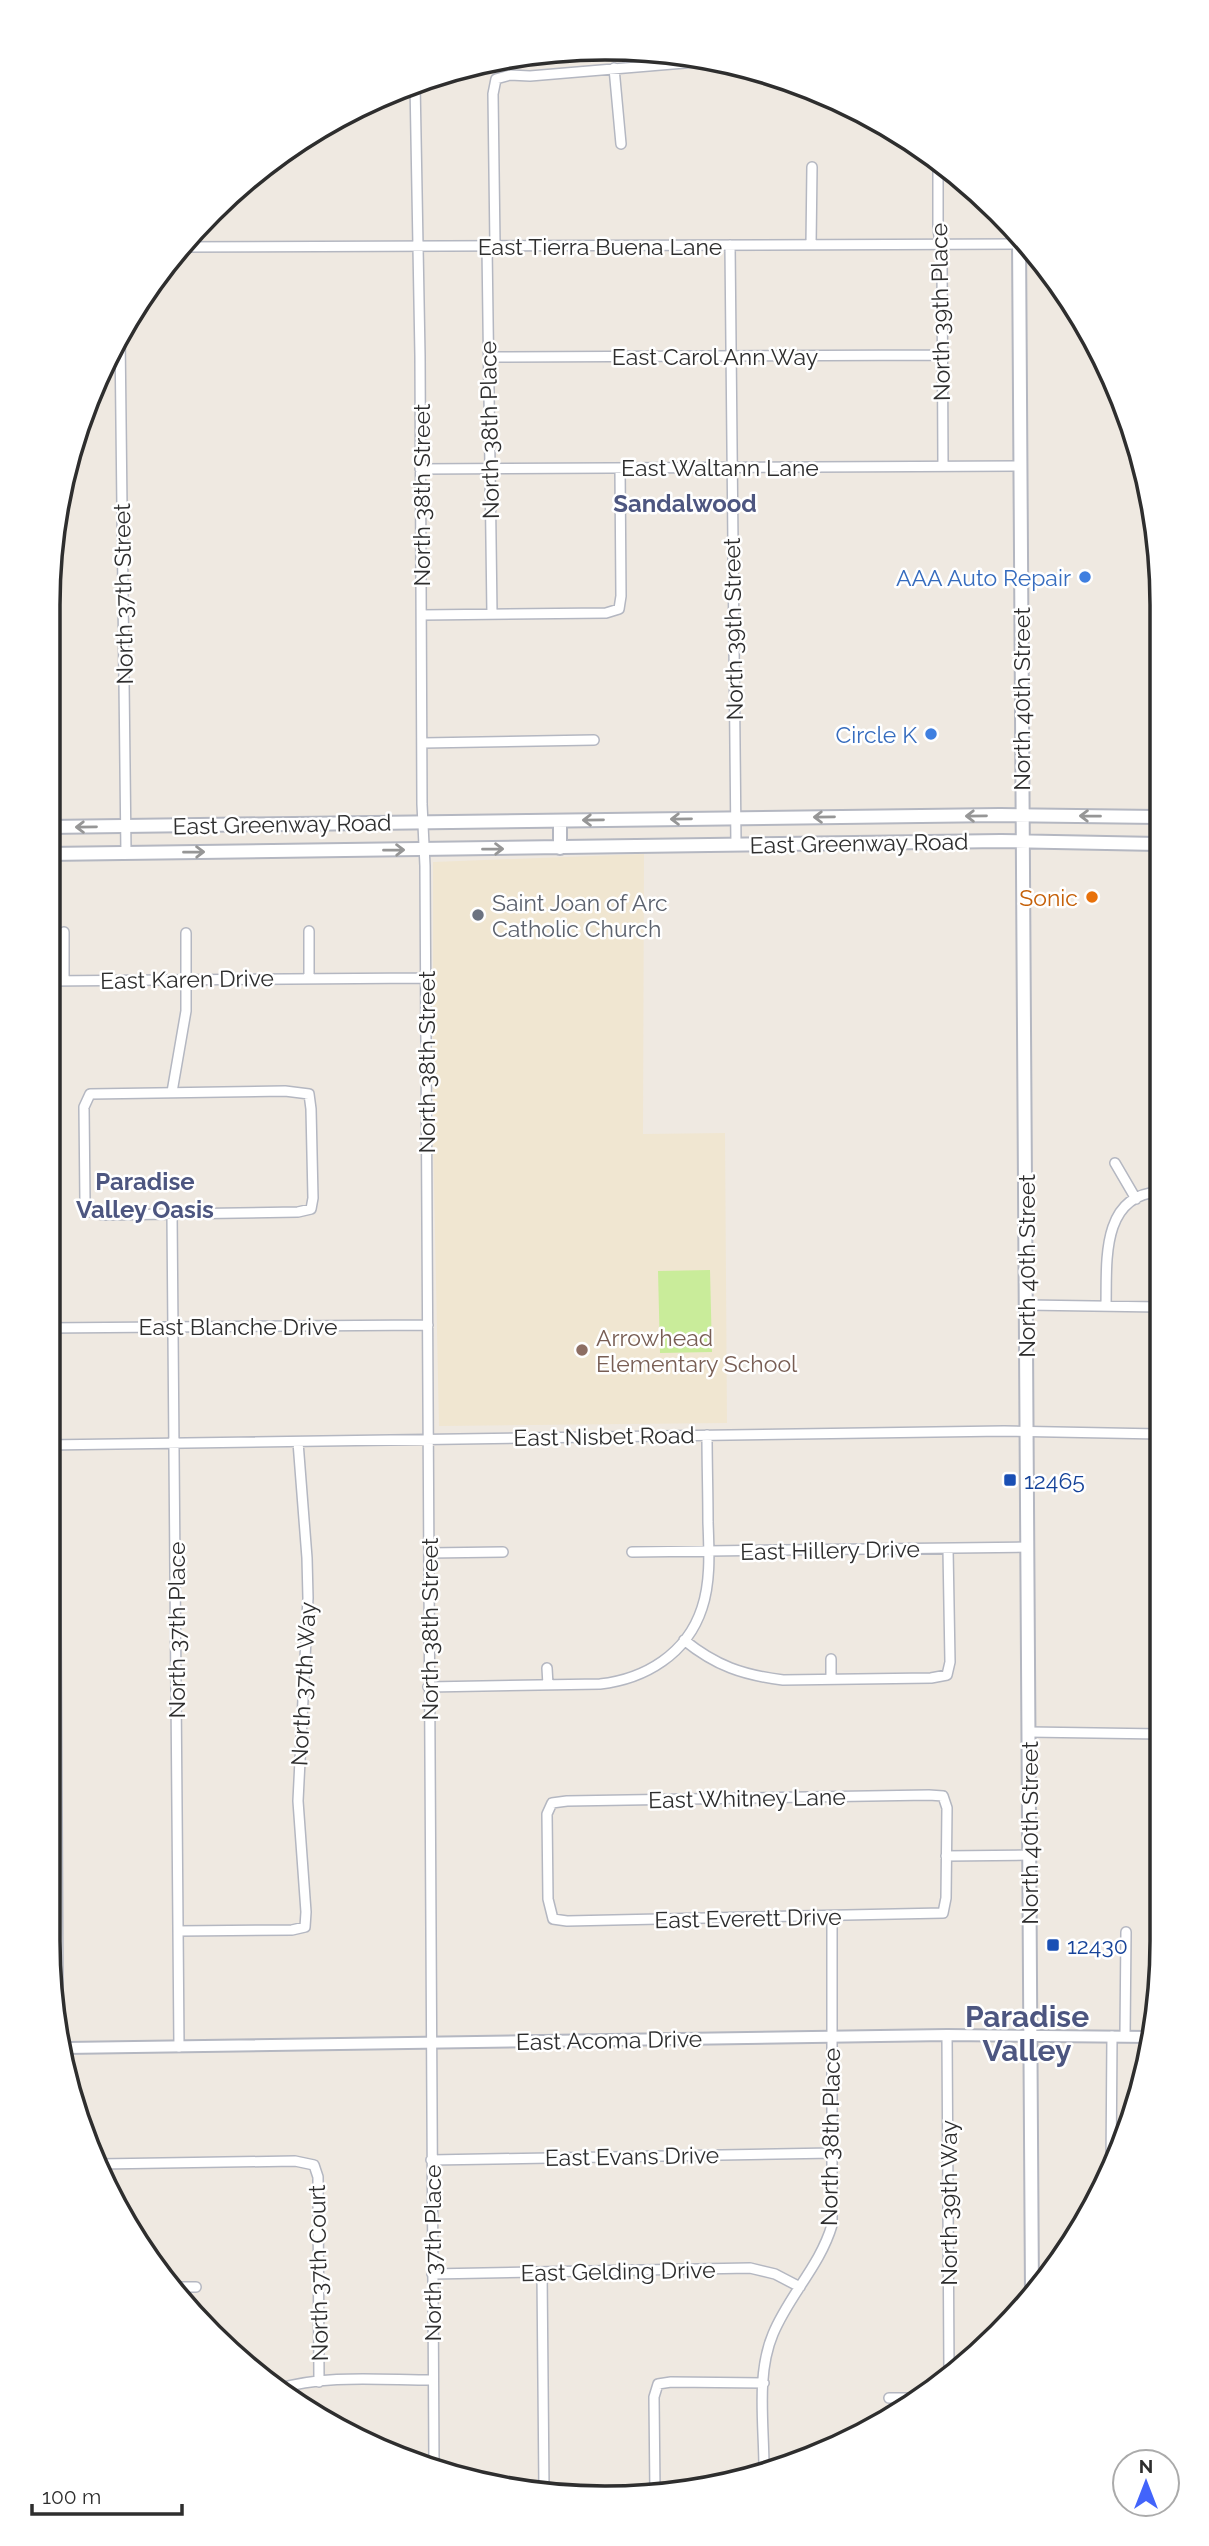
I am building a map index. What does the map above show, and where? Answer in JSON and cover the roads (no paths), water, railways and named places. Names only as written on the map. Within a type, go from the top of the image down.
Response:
[{"type":"main road","name":"North 40th Street","points":[[1019,251],[1032,2279]]},
{"type":"main road","name":"East Greenway Road","points":[[60,827],[735,818],[1150,817]]},
{"type":"main road","points":[[560,821],[560,848]]},
{"type":"main road","name":"East Greenway Road","points":[[60,854],[1022,841],[1150,844]]},
{"type":"street","points":[[621,144],[614,68],[672,64]]},
{"type":"street","name":"North 38th Place","points":[[492,614],[489,357],[493,94],[496,79],[510,75],[530,76],[614,68]]},
{"type":"street","name":"North 38th Street","points":[[415,93],[425,850],[432,2042]]},
{"type":"street","points":[[811,245],[812,167]]},
{"type":"street","name":"North 39th Place","points":[[938,174],[943,466]]},
{"type":"street","name":"East Tierra Buena Lane","points":[[193,247],[940,245],[1011,241]]},
{"type":"street","name":"North 39th Street","points":[[730,246],[736,845]]},
{"type":"street","name":"North 37th Street","points":[[120,355],[126,853]]},
{"type":"street","name":"East Carol Ann Way","points":[[489,357],[942,355]]},
{"type":"street","name":"East Waltann Lane","points":[[420,470],[1020,466]]},
{"type":"street","points":[[422,615],[606,613],[619,609],[620,468]]},
{"type":"street","points":[[423,743],[594,740]]},
{"type":"street","points":[[309,931],[309,978]]},
{"type":"street","points":[[64,932],[64,981]]},
{"type":"street","points":[[172,1092],[186,1011],[186,933]]},
{"type":"street","name":"East Karen Drive","points":[[60,981],[425,978]]},
{"type":"street","points":[[285,1091],[309,1094],[312,1134],[311,1209],[298,1212],[103,1215],[90,1212],[85,1202],[84,1107],[90,1094],[172,1092],[285,1091]]},
{"type":"street","points":[[1115,1163],[1136,1199]]},
{"type":"street","points":[[1106,1306],[1108,1239],[1118,1214],[1136,1199],[1150,1195]]},
{"type":"street","name":"North 37th Place","points":[[172,1213],[179,2047]]},
{"type":"street","points":[[1026,1305],[1150,1307]]},
{"type":"street","name":"East Blanche Drive","points":[[60,1328],[428,1325]]},
{"type":"street","name":"East Nisbet Road","points":[[60,1445],[1027,1431],[1150,1434]]},
{"type":"street","points":[[428,1687],[624,1682],[673,1655],[693,1629],[706,1592],[709,1552],[707,1435]]},
{"type":"street","name":"North 37th Way","points":[[178,1931],[292,1930],[305,1927],[298,1801],[307,1558],[299,1442]]},
{"type":"street","name":"East Hillery Drive","points":[[632,1552],[1028,1547]]},
{"type":"street","points":[[684,1640],[698,1652],[727,1668],[783,1680],[931,1678],[947,1675],[950,1662],[948,1549]]},
{"type":"street","points":[[429,1553],[503,1552]]},
{"type":"street","points":[[831,1659],[831,1679]]},
{"type":"street","points":[[547,1668],[548,1685]]},
{"type":"street","points":[[1029,1732],[1150,1734]]},
{"type":"street","name":"East Whitney Lane","points":[[553,1919],[548,1899],[547,1814],[552,1803],[595,1800],[943,1796],[947,1808],[946,1856]]},
{"type":"street","points":[[946,1856],[1030,1854]]},
{"type":"street","name":"East Everett Drive","points":[[553,1919],[567,1921],[943,1913],[946,1898],[946,1856]]},
{"type":"street","name":"North 38th Place","points":[[764,2463],[764,2383],[772,2336],[818,2260],[832,2225],[832,1916]]},
{"type":"street","points":[[1125,2036],[1126,1932]]},
{"type":"street","name":"East Acoma Drive","points":[[70,2048],[947,2035],[1141,2037]]},
{"type":"street","name":"North 39th Way","points":[[947,2035],[949,2363]]},
{"type":"street","points":[[1112,2036],[1113,2138]]},
{"type":"street","name":"North 37th Place","points":[[432,2042],[434,2459]]},
{"type":"street","name":"East Evans Drive","points":[[431,2160],[833,2153]]},
{"type":"street","name":"North 37th Court","points":[[107,2164],[295,2161],[314,2165],[318,2177],[320,2382]]},
{"type":"street","name":"East Gelding Drive","points":[[432,2274],[750,2268],[775,2274],[800,2287]]},
{"type":"street","points":[[542,2273],[544,2483]]},
{"type":"street","points":[[184,2287],[196,2287]]},
{"type":"street","points":[[291,2387],[320,2382],[433,2380]]},
{"type":"street","points":[[655,2484],[654,2396],[658,2384],[764,2383]]},
{"type":"street","points":[[889,2398],[902,2398]]},
{"type":"place","name":"AAA Auto Repair","points":[[1085,577]]},
{"type":"place","name":"Circle K","points":[[931,734]]},
{"type":"place","name":"Sonic","points":[[1092,897]]},
{"type":"place","name":"Saint Joan of Arc Catholic Church","points":[[478,915]]},
{"type":"place","name":"Arrowhead Elementary School","points":[[582,1350]]},
{"type":"place","name":"12465","points":[[1010,1480]]},
{"type":"place","name":"12430","points":[[1053,1945]]},
{"type":"district","name":"Sandalwood","points":[[685,503]]},
{"type":"district","name":"Paradise Valley Oasis","points":[[145,1195]]},
{"type":"district","name":"Paradise Valley","points":[[1027,2033]]}]
